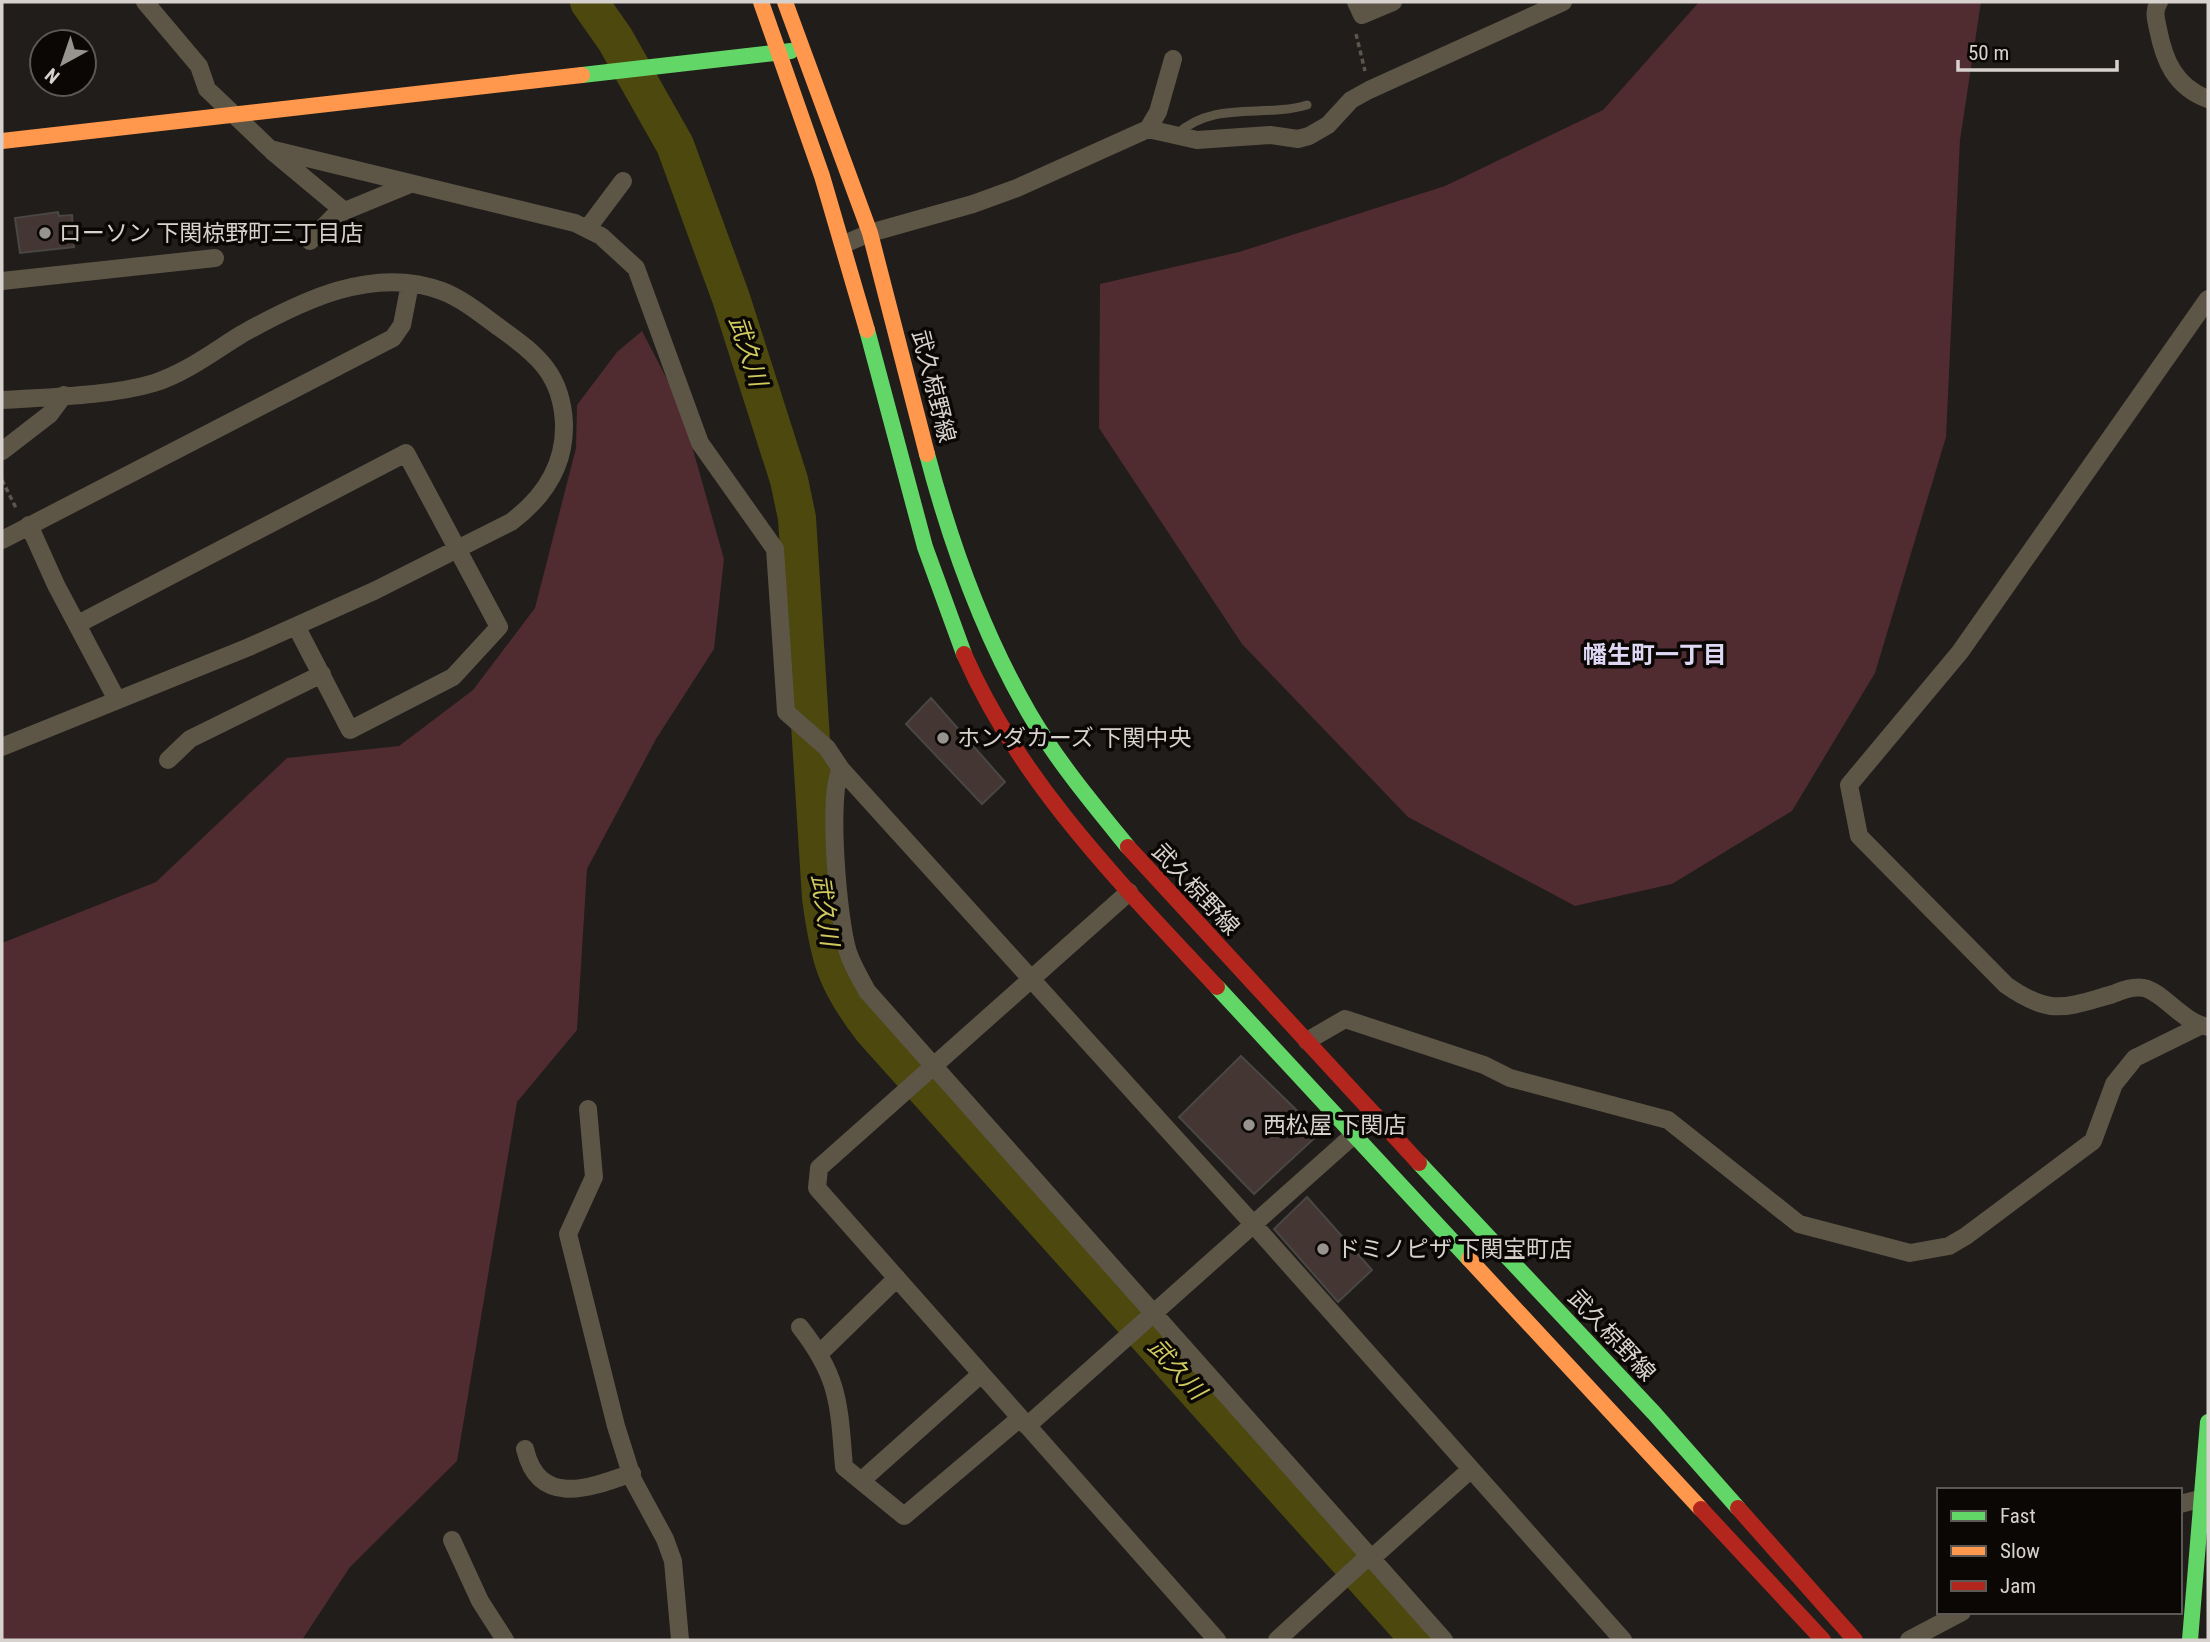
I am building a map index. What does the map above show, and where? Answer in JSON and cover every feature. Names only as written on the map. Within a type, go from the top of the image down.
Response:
[{"type":"main road","points":[[761,2],[811,139],[844,244],[937,588],[967,659],[1007,731],[1046,791],[1129,892],[1824,1640]]},
{"type":"main road","name":"武久椋野線","points":[[785,2],[870,233],[938,496],[964,577],[991,643],[1030,715],[1110,828],[1654,1413],[1855,1640]]},
{"type":"main road","points":[[2,141],[803,49]]},
{"type":"main road","points":[[2190,1640],[2208,1422]]},
{"type":"street","points":[[145,2],[199,66],[206,89],[270,149],[344,211]]},
{"type":"street","points":[[1359,8],[1392,2]]},
{"type":"street","points":[[844,244],[870,233],[1017,188],[1148,129],[1196,140],[1270,135],[1298,139],[1328,125],[1351,100],[1369,90],[1563,2]]},
{"type":"street","points":[[2159,2],[2155,10],[2165,62],[2186,85],[2208,99]]},
{"type":"street","points":[[1148,129],[1158,112],[1173,59]]},
{"type":"street","points":[[270,149],[408,185],[545,214],[587,229],[621,253],[636,268],[700,443],[775,549],[786,712],[827,748],[841,769],[1254,1225],[1623,1640]]},
{"type":"street","points":[[587,229],[623,180]]},
{"type":"street","points":[[310,241],[335,215],[408,185]]},
{"type":"street","points":[[2,281],[215,258]]},
{"type":"street","points":[[2,540],[393,338],[402,325],[411,284]]},
{"type":"street","points":[[2,400],[155,383],[242,334],[325,294],[348,287],[411,284],[443,292],[460,301],[524,345],[550,372],[562,402],[562,450],[555,472],[542,493],[511,522],[296,625],[2,747]]},
{"type":"street","points":[[2204,1026],[2148,989],[2134,987],[2068,1006],[2032,1003],[2006,985],[1860,836],[1849,785],[1982,622],[2208,299]]},
{"type":"street","points":[[2,451],[50,414],[64,395]]},
{"type":"street","points":[[78,624],[406,453],[459,547],[499,627],[453,677],[350,730],[296,625]]},
{"type":"street","points":[[29,525],[117,700]]},
{"type":"street","points":[[168,760],[190,739],[322,674]]},
{"type":"street","points":[[841,769],[835,779],[842,926],[848,952],[867,991],[931,1069],[1444,1640]]},
{"type":"street","points":[[1129,892],[819,1168],[817,1188],[1217,1640]]},
{"type":"street","points":[[1307,1041],[1345,1018],[1484,1065],[1510,1078],[1668,1120],[1799,1224],[1910,1253],[1949,1246],[1966,1237],[2093,1141],[2114,1084],[2122,1071],[2135,1058],[2204,1026]]},
{"type":"street","points":[[588,1109],[594,1177],[568,1234],[616,1426],[632,1473],[673,1561],[680,1640]]},
{"type":"street","points":[[800,1327],[828,1366],[841,1414],[844,1467],[905,1516],[1128,1336],[1375,1116]]},
{"type":"street","points":[[820,1353],[897,1278]]},
{"type":"street","points":[[861,1481],[981,1374]]},
{"type":"street","points":[[525,1448],[530,1466],[547,1485],[578,1489],[632,1473]]},
{"type":"street","points":[[1277,1640],[1470,1470]]},
{"type":"street","points":[[2182,1504],[2200,1499]]},
{"type":"street","points":[[452,1540],[480,1601],[505,1640]]},
{"type":"street","points":[[1909,1640],[1958,1614]]},
{"type":"lane","points":[[1177,134],[1195,121],[1216,113],[1290,110],[1307,105]]},
{"type":"path","points":[[1359,8],[1355,29],[1369,90]]},
{"type":"path","points":[[2,480],[17,510],[29,525]]},
{"type":"shaded area","points":[[1699,2],[1981,2],[1960,140],[1946,437],[1875,673],[1792,811],[1672,884],[1575,906],[1408,817],[1242,644],[1099,428],[1100,284],[1239,252],[1445,186],[1603,110]]},
{"type":"shaded area","points":[[642,331],[680,404],[724,559],[714,649],[656,739],[587,869],[577,1030],[517,1102],[457,1461],[350,1567],[302,1640],[2,1640],[2,943],[156,882],[287,758],[399,746],[473,690],[535,608],[576,448],[577,405],[617,352]]},
{"type":"building","name":"ローソン 下関椋野町三丁目店","points":[[58,212],[59,216],[72,215],[74,247],[20,253],[15,218]]},
{"type":"building","name":"ホンダカーズ 下関中央","points":[[931,698],[1005,782],[982,804],[906,724]]},
{"type":"building","name":"西松屋 下関店","points":[[1241,1056],[1320,1133],[1254,1194],[1179,1117]]},
{"type":"building","name":"ドミノピザ 下関宝町店","points":[[1307,1197],[1372,1270],[1338,1302],[1274,1229]]},
{"type":"waterway","name":"武久川","points":[[589,2],[615,39],[675,145],[731,298],[789,480],[797,518],[821,898],[827,937],[842,982],[872,1029],[1420,1640]]},
{"type":"traffic: fast","points":[[582,75],[791,51]]},
{"type":"traffic: fast","points":[[867,330],[925,547],[964,654]]},
{"type":"traffic: fast","points":[[927,454],[957,555],[982,619],[1012,682],[1051,748],[1128,847]]},
{"type":"traffic: fast","points":[[1217,987],[1469,1259]]},
{"type":"traffic: fast","points":[[1419,1163],[1654,1413],[1738,1508]]},
{"type":"traffic: fast","points":[[2190,1640],[2208,1422]]},
{"type":"traffic: slow","points":[[761,2],[822,176],[867,330]]},
{"type":"traffic: slow","points":[[785,2],[870,233],[927,454]]},
{"type":"traffic: slow","points":[[2,141],[582,75]]},
{"type":"traffic: slow","points":[[1469,1259],[1701,1509]]},
{"type":"traffic: jam","points":[[964,654],[987,701],[1044,789],[1110,871],[1217,987]]},
{"type":"traffic: jam","points":[[1128,847],[1419,1163]]},
{"type":"traffic: jam","points":[[1738,1508],[1855,1640]]},
{"type":"traffic: jam","points":[[1701,1509],[1823,1640]]},
{"type":"place","name":"ローソン 下関椋野町三丁目店","points":[[45,233]]},
{"type":"place","name":"ホンダカーズ 下関中央","points":[[943,738]]},
{"type":"place","name":"西松屋 下関店","points":[[1249,1125]]},
{"type":"place","name":"ドミノピザ 下関宝町店","points":[[1323,1249]]},
{"type":"district","name":"幡生町一丁目","points":[[1655,655]]}]
